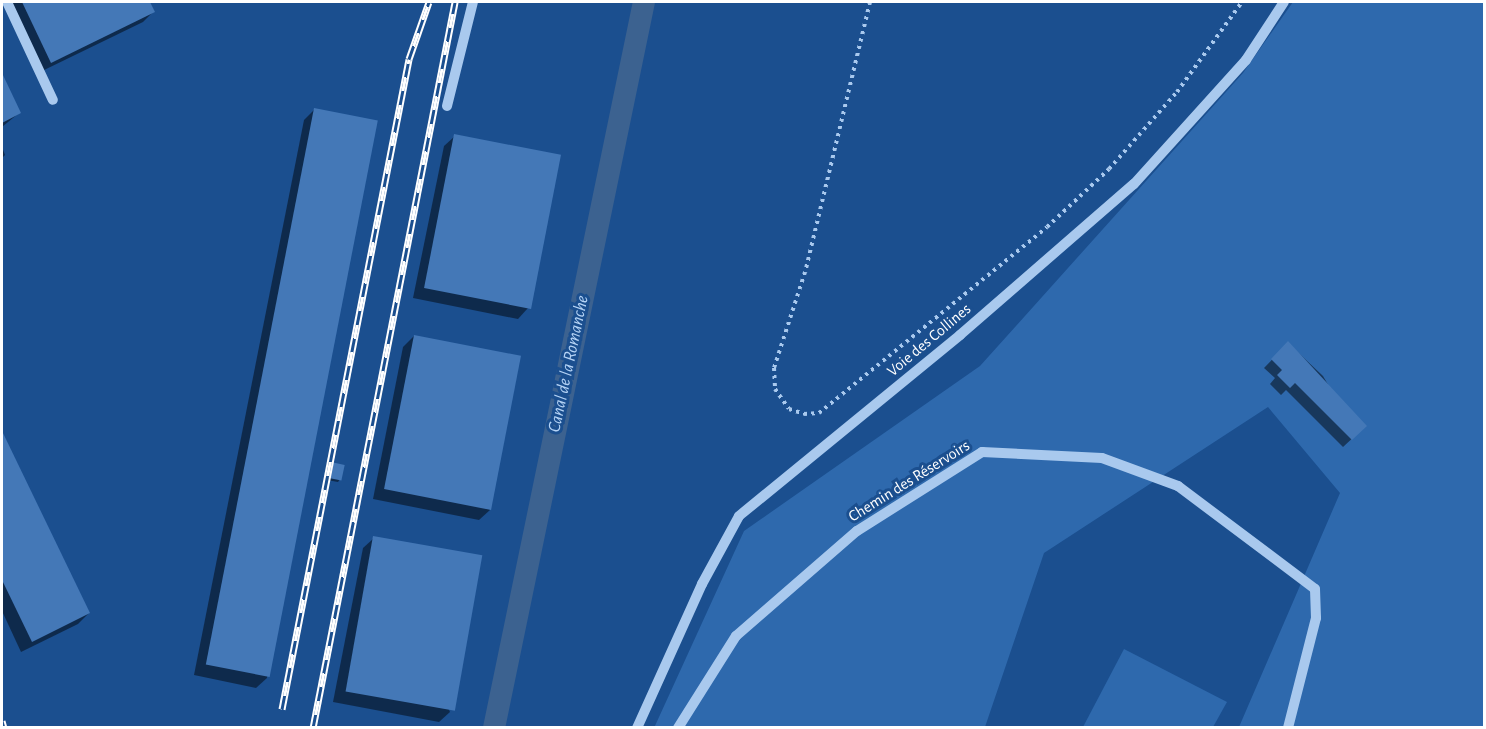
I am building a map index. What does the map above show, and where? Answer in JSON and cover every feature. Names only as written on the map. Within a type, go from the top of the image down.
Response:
[{"type":"street","points":[[7,2],[53,100]]},
{"type":"street","points":[[447,106],[473,2]]},
{"type":"street","name":"Voie des Collines","points":[[637,728],[702,584],[738,516],[960,335],[1134,183],[1246,60],[1284,2]]},
{"type":"street","name":"Chemin des Réservoirs","points":[[678,728],[736,636],[857,531],[982,452],[1102,458],[1178,486],[1315,589],[1316,618],[1288,728]]},
{"type":"path","points":[[870,2],[805,272],[774,368],[775,389],[789,409],[804,414],[819,412],[927,329],[1078,198],[1177,92],[1242,2]]},
{"type":"shaded area","points":[[1293,2],[1484,2],[1484,727],[1239,727],[1340,493],[1268,407],[1044,553],[985,727],[654,728],[744,531],[980,366],[1243,73]]},
{"type":"shaded area","points":[[1124,649],[1227,702],[1213,727],[1083,727]]},
{"type":"building","points":[[22,2],[150,2],[155,12],[51,63]]},
{"type":"building","points":[[2,73],[21,113],[2,123]]},
{"type":"building","points":[[314,108],[378,120],[270,677],[206,665]]},
{"type":"building","points":[[454,134],[561,155],[531,309],[424,288]]},
{"type":"building","points":[[414,335],[521,356],[491,510],[384,489]]},
{"type":"building","points":[[1288,341],[1367,426],[1352,440],[1295,383],[1290,388],[1277,375],[1282,370],[1271,359]]},
{"type":"building","points":[[2,431],[90,613],[32,642],[2,580]]},
{"type":"building","points":[[331,462],[345,465],[341,481],[328,478]]},
{"type":"building","points":[[373,536],[482,555],[455,711],[346,692]]},
{"type":"waterway","name":"Canal de la Romanche","points":[[494,728],[644,2]]},
{"type":"railway","points":[[282,709],[409,59],[429,2]]},
{"type":"railway","points":[[313,728],[455,2]]},
{"type":"railway","points":[[2,721],[4,728]]}]
